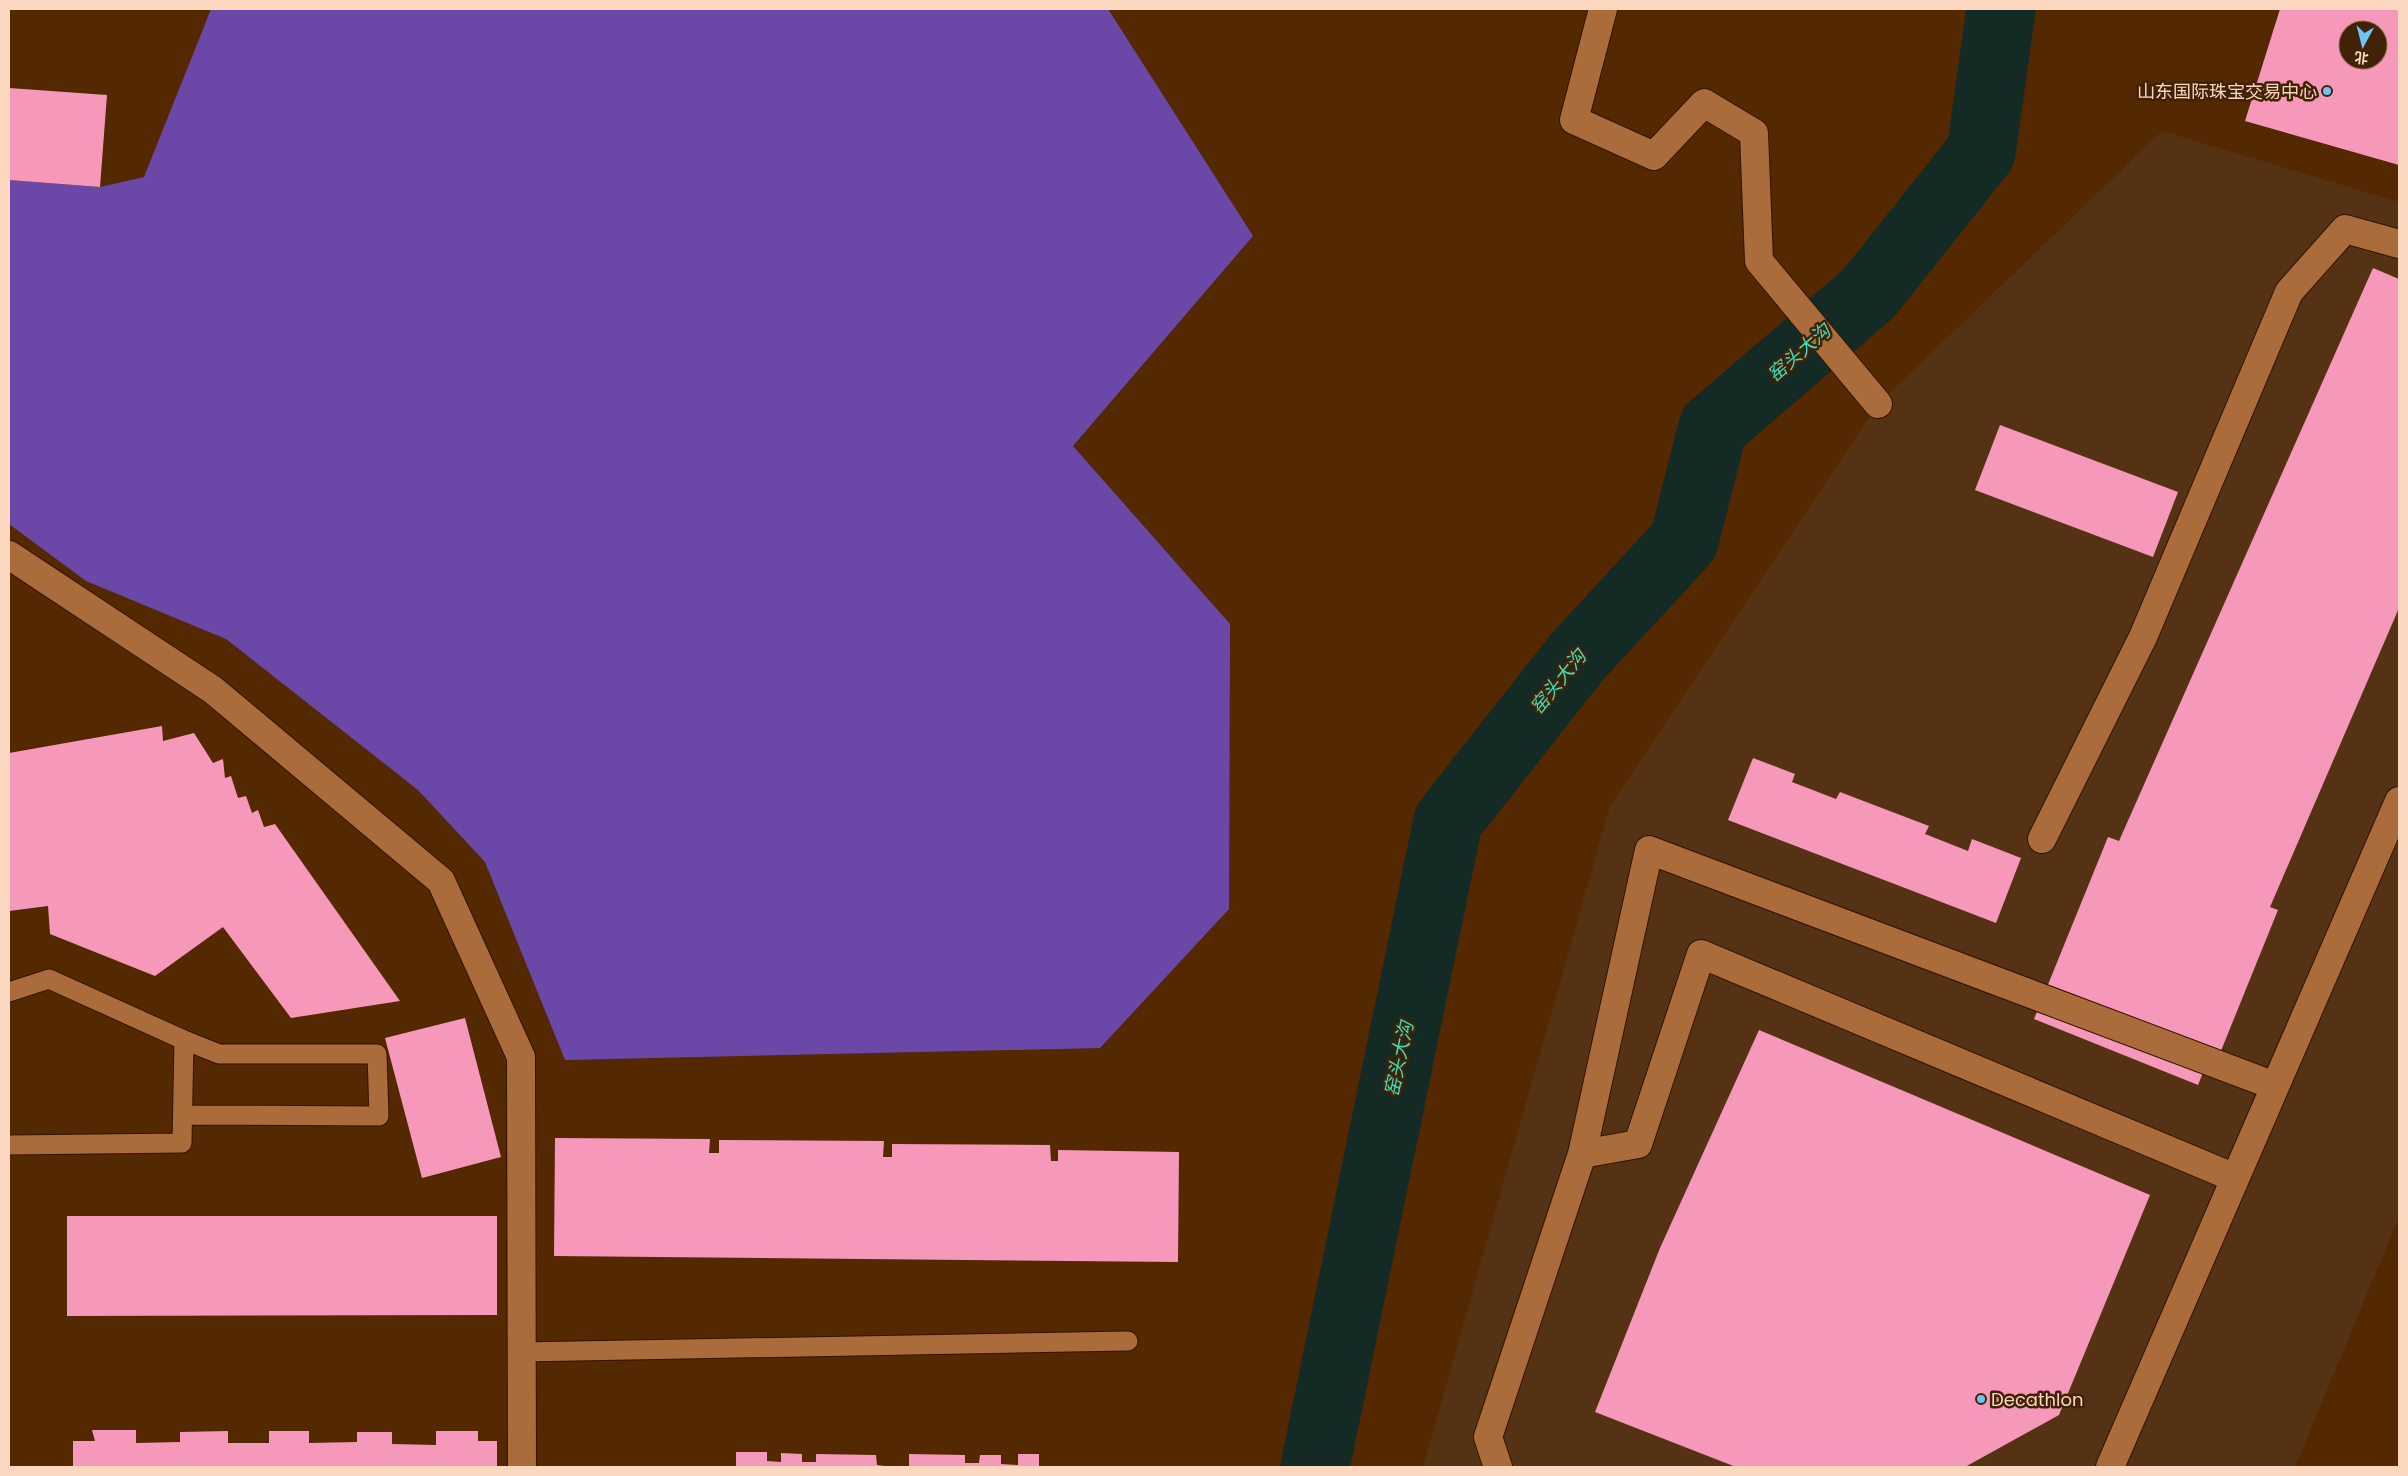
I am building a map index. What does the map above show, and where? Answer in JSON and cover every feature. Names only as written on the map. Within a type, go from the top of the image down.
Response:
[{"type":"street","points":[[1603,9],[1574,120],[1654,156],[1704,103],[1754,133],[1759,262],[1878,404]]},
{"type":"street","points":[[2042,839],[2143,637],[2289,292],[2345,229],[2399,244]]},
{"type":"street","points":[[9,555],[213,690],[442,881],[521,1057],[522,1467]]},
{"type":"street","points":[[2110,1467],[2399,800]]},
{"type":"street","points":[[1498,1467],[1488,1436],[1582,1154],[1648,850],[2275,1086]]},
{"type":"street","points":[[1582,1154],[1638,1144],[1701,954],[2235,1178]]},
{"type":"lane","points":[[9,992],[49,979],[219,1054],[377,1054],[379,1116],[183,1115]]},
{"type":"lane","points":[[9,1145],[182,1143],[184,1040]]},
{"type":"lane","points":[[522,1352],[1128,1341]]},
{"type":"shaded area","points":[[211,9],[1108,9],[1253,236],[1073,446],[1230,624],[1229,909],[1100,1048],[565,1060],[485,862],[418,790],[226,639],[86,581],[9,524],[9,180],[100,187],[144,177]]},
{"type":"shaded area","points":[[2162,131],[2399,202],[2399,1217],[2295,1467],[1423,1467],[1610,806],[1878,404]]},
{"type":"building","name":"山东国际珠宝交易中心","points":[[2280,9],[2399,9],[2399,165],[2245,121]]},
{"type":"building","points":[[9,88],[107,95],[100,187],[9,180]]},
{"type":"building","points":[[2373,268],[2399,279],[2399,608],[2270,907],[2278,910],[2214,1068],[2206,1065],[2198,1085],[2034,1019],[2108,837],[2119,841]]},
{"type":"building","points":[[2000,425],[2178,492],[2153,557],[1975,490]]},
{"type":"building","points":[[162,726],[163,741],[194,733],[213,763],[223,759],[225,778],[231,776],[238,798],[246,796],[252,813],[258,810],[264,827],[275,824],[400,1001],[291,1018],[223,927],[155,976],[50,934],[48,906],[9,911],[9,753]]},
{"type":"building","points":[[1753,758],[1795,774],[1792,782],[1836,799],[1840,792],[1929,826],[1925,834],[1968,851],[1972,839],[2021,858],[1996,923],[1728,820]]},
{"type":"building","points":[[465,1018],[501,1157],[422,1178],[385,1038]]},
{"type":"building","points":[[1759,1030],[2150,1195],[2059,1415],[1965,1467],[1736,1467],[1595,1412],[1660,1248]]},
{"type":"building","points":[[555,1138],[710,1139],[709,1153],[719,1153],[719,1140],[884,1141],[883,1157],[892,1157],[892,1144],[1050,1145],[1051,1161],[1058,1161],[1058,1150],[1179,1152],[1178,1262],[554,1256]]},
{"type":"building","points":[[67,1216],[497,1216],[497,1315],[67,1316]]},
{"type":"building","points":[[92,1430],[136,1430],[136,1443],[180,1442],[180,1432],[228,1431],[228,1443],[269,1443],[269,1431],[309,1431],[309,1443],[357,1442],[357,1432],[392,1432],[392,1444],[436,1445],[436,1431],[478,1431],[478,1441],[497,1441],[497,1467],[73,1467],[73,1441],[95,1441]]},
{"type":"building","points":[[736,1452],[767,1452],[767,1461],[781,1462],[781,1453],[802,1454],[802,1462],[816,1462],[816,1454],[876,1455],[877,1465],[892,1467],[736,1467]]},
{"type":"building","points":[[909,1454],[965,1455],[965,1463],[979,1463],[980,1455],[1001,1455],[1001,1464],[1018,1465],[1018,1454],[1039,1454],[1039,1467],[909,1467]]},
{"type":"waterway","name":"窑头大沟","points":[[1315,1467],[1448,821],[1577,657],[1684,541],[1713,427],[1869,293],[1981,152],[2001,9]]},
{"type":"place","name":"山东国际珠宝交易中心","points":[[2327,91]]},
{"type":"place","name":"Decathlon","points":[[1981,1399]]}]
